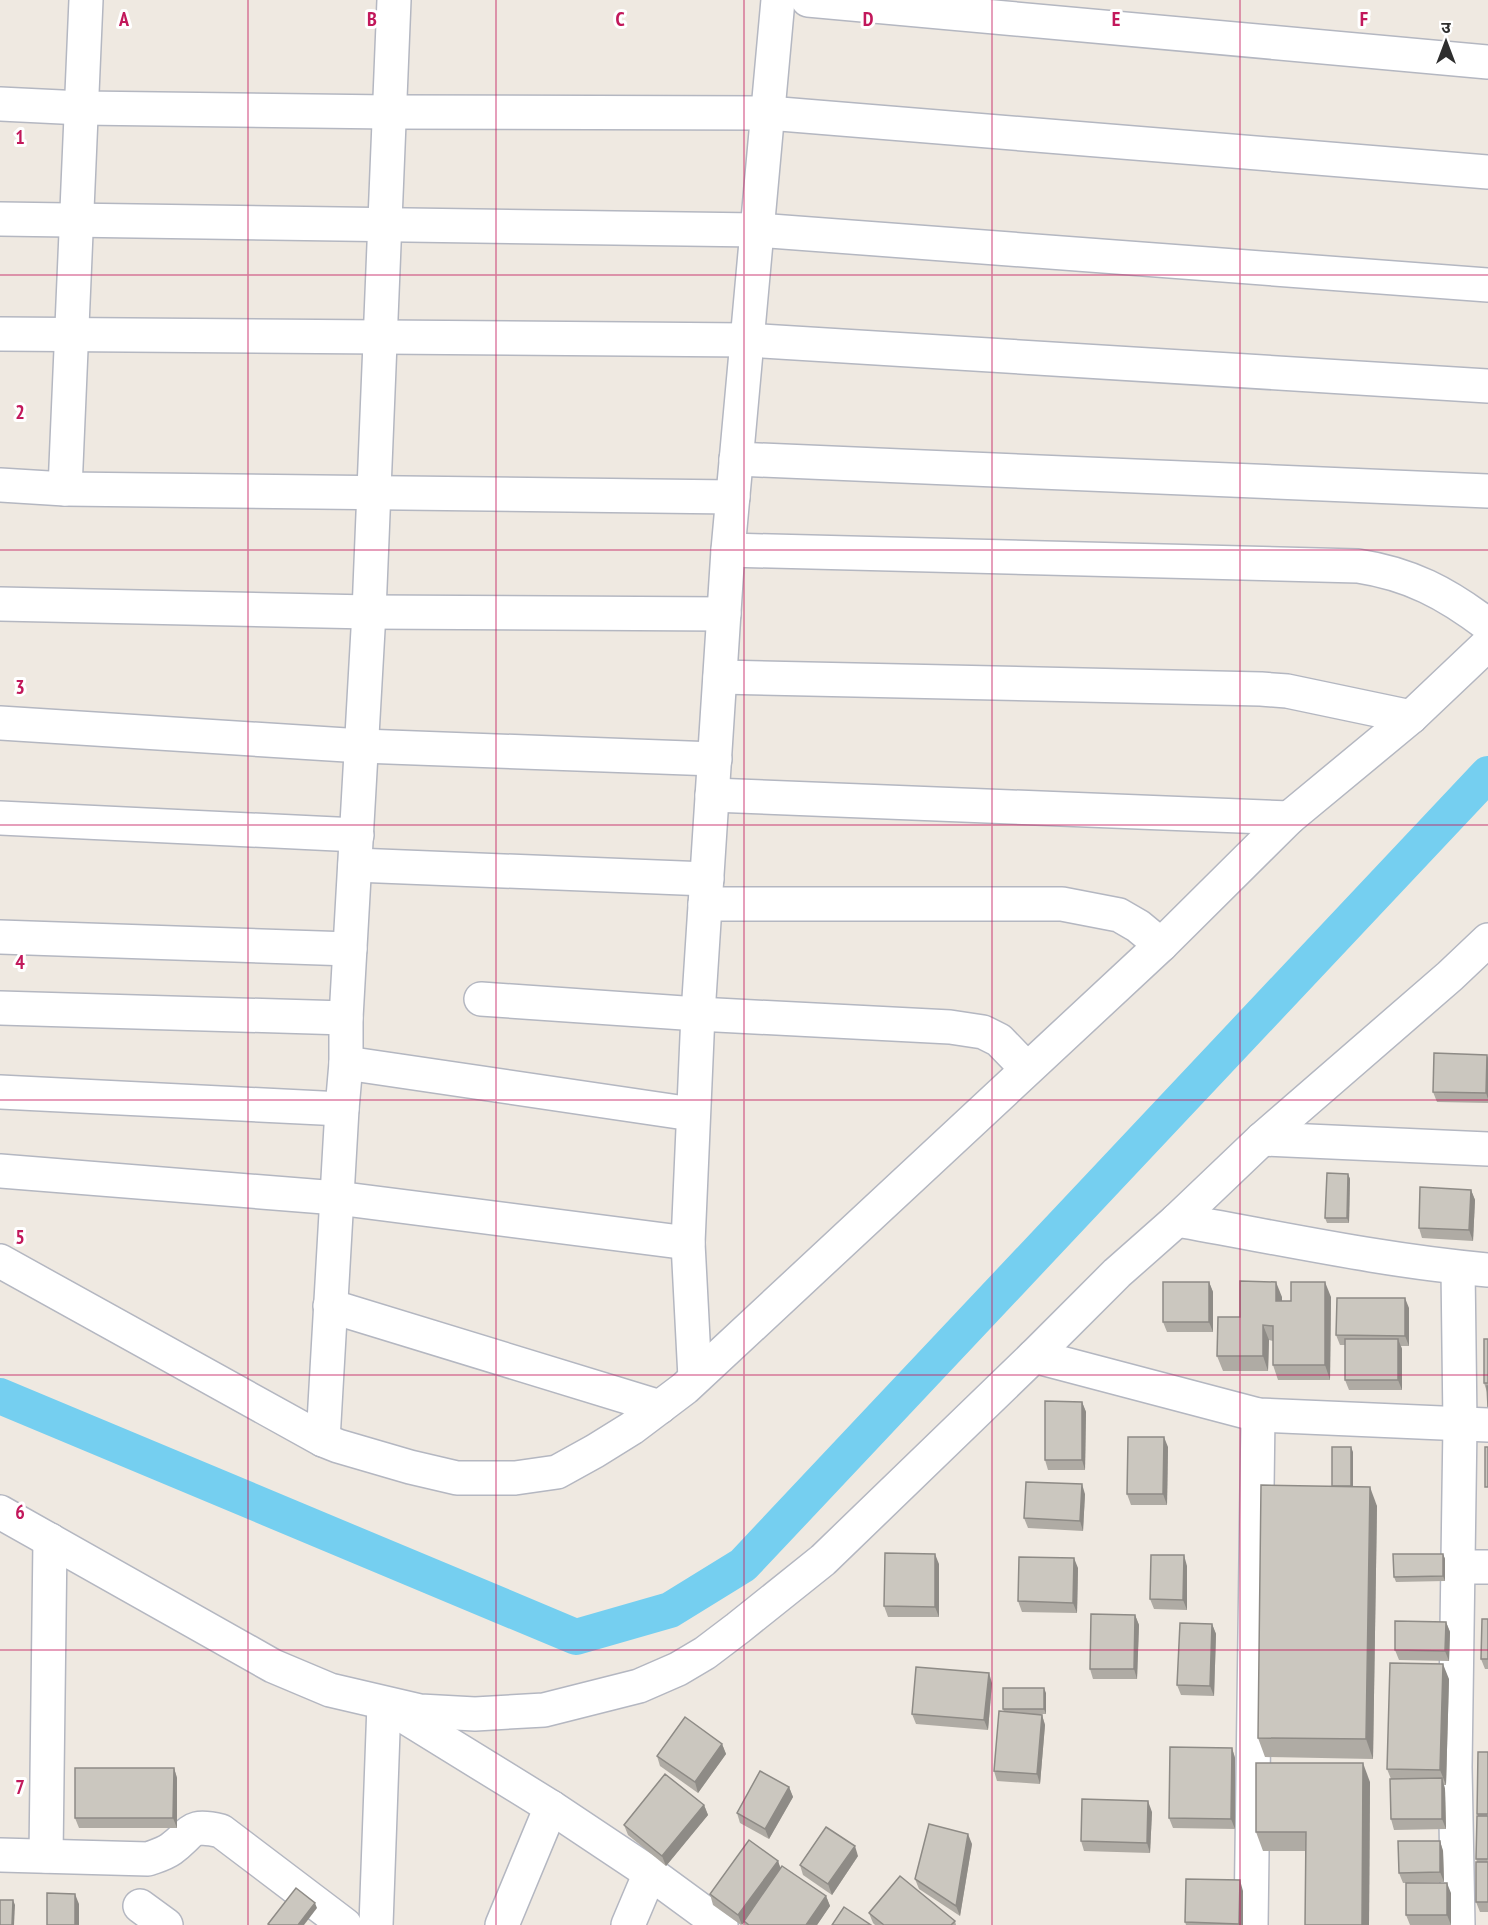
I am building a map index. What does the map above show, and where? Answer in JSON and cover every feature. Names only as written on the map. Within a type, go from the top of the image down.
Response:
[{"type":"street","points":[[65,489],[86,0]]},
{"type":"street","points":[[323,1440],[346,1063],[346,1018],[369,612],[394,0]]},
{"type":"street","points":[[695,1378],[688,1243],[698,1014],[728,550],[778,0]]},
{"type":"street","points":[[808,0],[1488,62]]},
{"type":"street","points":[[0,104],[82,108],[389,112],[768,113],[1488,172]]},
{"type":"street","points":[[0,219],[757,230],[1488,285]]},
{"type":"street","points":[[0,334],[747,340],[1488,386]]},
{"type":"street","points":[[736,459],[1488,491]]},
{"type":"street","points":[[0,485],[65,489],[733,497]]},
{"type":"street","points":[[728,550],[1358,566],[1384,570],[1429,587],[1459,603],[1488,625]]},
{"type":"street","points":[[0,604],[369,612],[724,614]]},
{"type":"street","points":[[0,1261],[323,1440],[338,1446],[457,1478],[515,1478],[557,1472],[632,1428],[695,1378],[1161,945],[1289,818],[1411,717],[1488,644]]},
{"type":"street","points":[[720,677],[1270,690],[1304,694],[1411,717]]},
{"type":"street","points":[[0,723],[362,747],[715,759]]},
{"type":"street","points":[[712,795],[1289,818]]},
{"type":"street","points":[[0,818],[356,850],[706,892],[1062,904],[1119,915],[1138,926],[1161,945]]},
{"type":"street","points":[[0,937],[350,949]]},
{"type":"street","points":[[0,1512],[273,1666],[330,1690],[420,1711],[506,1713],[544,1710],[639,1686],[678,1669],[705,1653],[823,1560],[1117,1273],[1178,1220],[1262,1139],[1450,976],[1488,940]]},
{"type":"street","points":[[481,999],[698,1014],[950,1027],[983,1032],[999,1040],[1026,1069]]},
{"type":"street","points":[[0,1008],[346,1018]]},
{"type":"street","points":[[346,1063],[692,1114]]},
{"type":"street","points":[[0,1092],[342,1109]]},
{"type":"street","points":[[1262,1139],[1488,1149]]},
{"type":"street","points":[[0,1171],[337,1197],[688,1243]]},
{"type":"street","points":[[1178,1220],[1473,1269],[1474,1567],[1455,1767],[1458,1925]]},
{"type":"street","points":[[330,1306],[660,1407]]},
{"type":"street","points":[[1034,1356],[1258,1416],[1474,1425]]},
{"type":"street","points":[[1251,1925],[1258,1416]]},
{"type":"street","points":[[46,1856],[50,1540]]},
{"type":"street","points":[[384,1704],[551,1807],[650,1873],[721,1925]]},
{"type":"street","points":[[376,1925],[384,1704]]},
{"type":"street","points":[[502,1925],[551,1807]]},
{"type":"street","points":[[0,1856],[148,1859],[171,1849],[190,1830],[209,1828],[221,1831],[345,1925]]},
{"type":"street","points":[[628,1925],[650,1873]]},
{"type":"building","points":[[1434,1053],[1487,1055],[1486,1093],[1433,1092]]},
{"type":"building","points":[[1327,1173],[1348,1174],[1347,1218],[1325,1218]]},
{"type":"building","points":[[1420,1187],[1471,1190],[1469,1230],[1419,1228]]},
{"type":"building","points":[[1240,1281],[1276,1282],[1276,1301],[1291,1301],[1291,1282],[1325,1282],[1325,1365],[1273,1365],[1273,1326],[1263,1325],[1263,1356],[1217,1356],[1218,1317],[1240,1317]]},
{"type":"building","points":[[1163,1282],[1209,1282],[1209,1322],[1163,1322]]},
{"type":"building","points":[[1337,1298],[1405,1298],[1405,1336],[1336,1335]]},
{"type":"building","points":[[1345,1339],[1398,1339],[1398,1380],[1345,1380]]},
{"type":"building","points":[[1484,1339],[1488,1339],[1488,1383],[1484,1383]]},
{"type":"building","points":[[1045,1401],[1082,1402],[1082,1460],[1045,1460]]},
{"type":"building","points":[[1128,1437],[1164,1437],[1163,1494],[1127,1494]]},
{"type":"building","points":[[1332,1447],[1351,1447],[1351,1486],[1332,1486]]},
{"type":"building","points":[[1485,1447],[1488,1447],[1488,1487],[1485,1487]]},
{"type":"building","points":[[1026,1482],[1082,1484],[1080,1521],[1024,1518]]},
{"type":"building","points":[[1261,1485],[1370,1487],[1366,1739],[1258,1738]]},
{"type":"building","points":[[885,1553],[935,1554],[935,1607],[884,1606]]},
{"type":"building","points":[[1393,1554],[1443,1554],[1443,1576],[1394,1577]]},
{"type":"building","points":[[1151,1555],[1184,1555],[1183,1600],[1150,1599]]},
{"type":"building","points":[[1019,1557],[1074,1558],[1073,1603],[1018,1601]]},
{"type":"building","points":[[1091,1614],[1135,1615],[1134,1669],[1090,1669]]},
{"type":"building","points":[[1482,1619],[1488,1619],[1488,1659],[1481,1659]]},
{"type":"building","points":[[1395,1621],[1446,1622],[1445,1651],[1395,1650]]},
{"type":"building","points":[[1180,1623],[1212,1624],[1210,1686],[1177,1685]]},
{"type":"building","points":[[1390,1663],[1443,1664],[1440,1770],[1387,1769]]},
{"type":"building","points":[[916,1667],[989,1673],[984,1720],[912,1714]]},
{"type":"building","points":[[1003,1688],[1044,1688],[1044,1709],[1003,1709]]},
{"type":"building","points":[[999,1711],[1042,1715],[1037,1774],[994,1771]]},
{"type":"building","points":[[685,1717],[722,1744],[695,1782],[657,1756]]},
{"type":"building","points":[[1170,1747],[1232,1748],[1231,1819],[1169,1818]]},
{"type":"building","points":[[1478,1752],[1488,1752],[1488,1814],[1477,1814]]},
{"type":"building","points":[[1256,1763],[1363,1763],[1362,1925],[1305,1925],[1306,1832],[1256,1832]]},
{"type":"building","points":[[75,1768],[174,1768],[173,1818],[75,1818]]},
{"type":"building","points":[[760,1771],[789,1787],[765,1829],[737,1813]]},
{"type":"building","points":[[665,1774],[704,1805],[662,1856],[624,1825]]},
{"type":"building","points":[[1442,1778],[1442,1819],[1391,1819],[1390,1779]]},
{"type":"building","points":[[1082,1799],[1148,1801],[1147,1843],[1081,1841]]},
{"type":"building","points":[[1477,1816],[1488,1816],[1488,1859],[1476,1859]]},
{"type":"building","points":[[929,1824],[968,1834],[956,1906],[915,1879]]},
{"type":"building","points":[[826,1827],[855,1846],[828,1884],[800,1865]]},
{"type":"building","points":[[749,1840],[778,1861],[738,1915],[710,1894]]},
{"type":"building","points":[[1398,1841],[1440,1841],[1440,1872],[1399,1873]]},
{"type":"building","points":[[1476,1862],[1488,1862],[1488,1902],[1476,1902]]},
{"type":"building","points":[[782,1866],[826,1896],[806,1925],[749,1925],[744,1921]]},
{"type":"building","points":[[900,1876],[955,1921],[951,1925],[884,1925],[869,1913]]},
{"type":"building","points":[[1186,1879],[1240,1880],[1239,1924],[1185,1922]]},
{"type":"building","points":[[1406,1883],[1447,1883],[1447,1915],[1406,1915]]},
{"type":"building","points":[[296,1888],[315,1903],[298,1925],[268,1924]]},
{"type":"building","points":[[47,1893],[75,1894],[75,1925],[47,1925]]},
{"type":"building","points":[[0,1900],[13,1900],[12,1925],[0,1925]]},
{"type":"building","points":[[844,1907],[871,1925],[832,1925]]},
{"type":"waterway","points":[[0,1396],[576,1637],[670,1610],[743,1565],[1488,774]]}]
